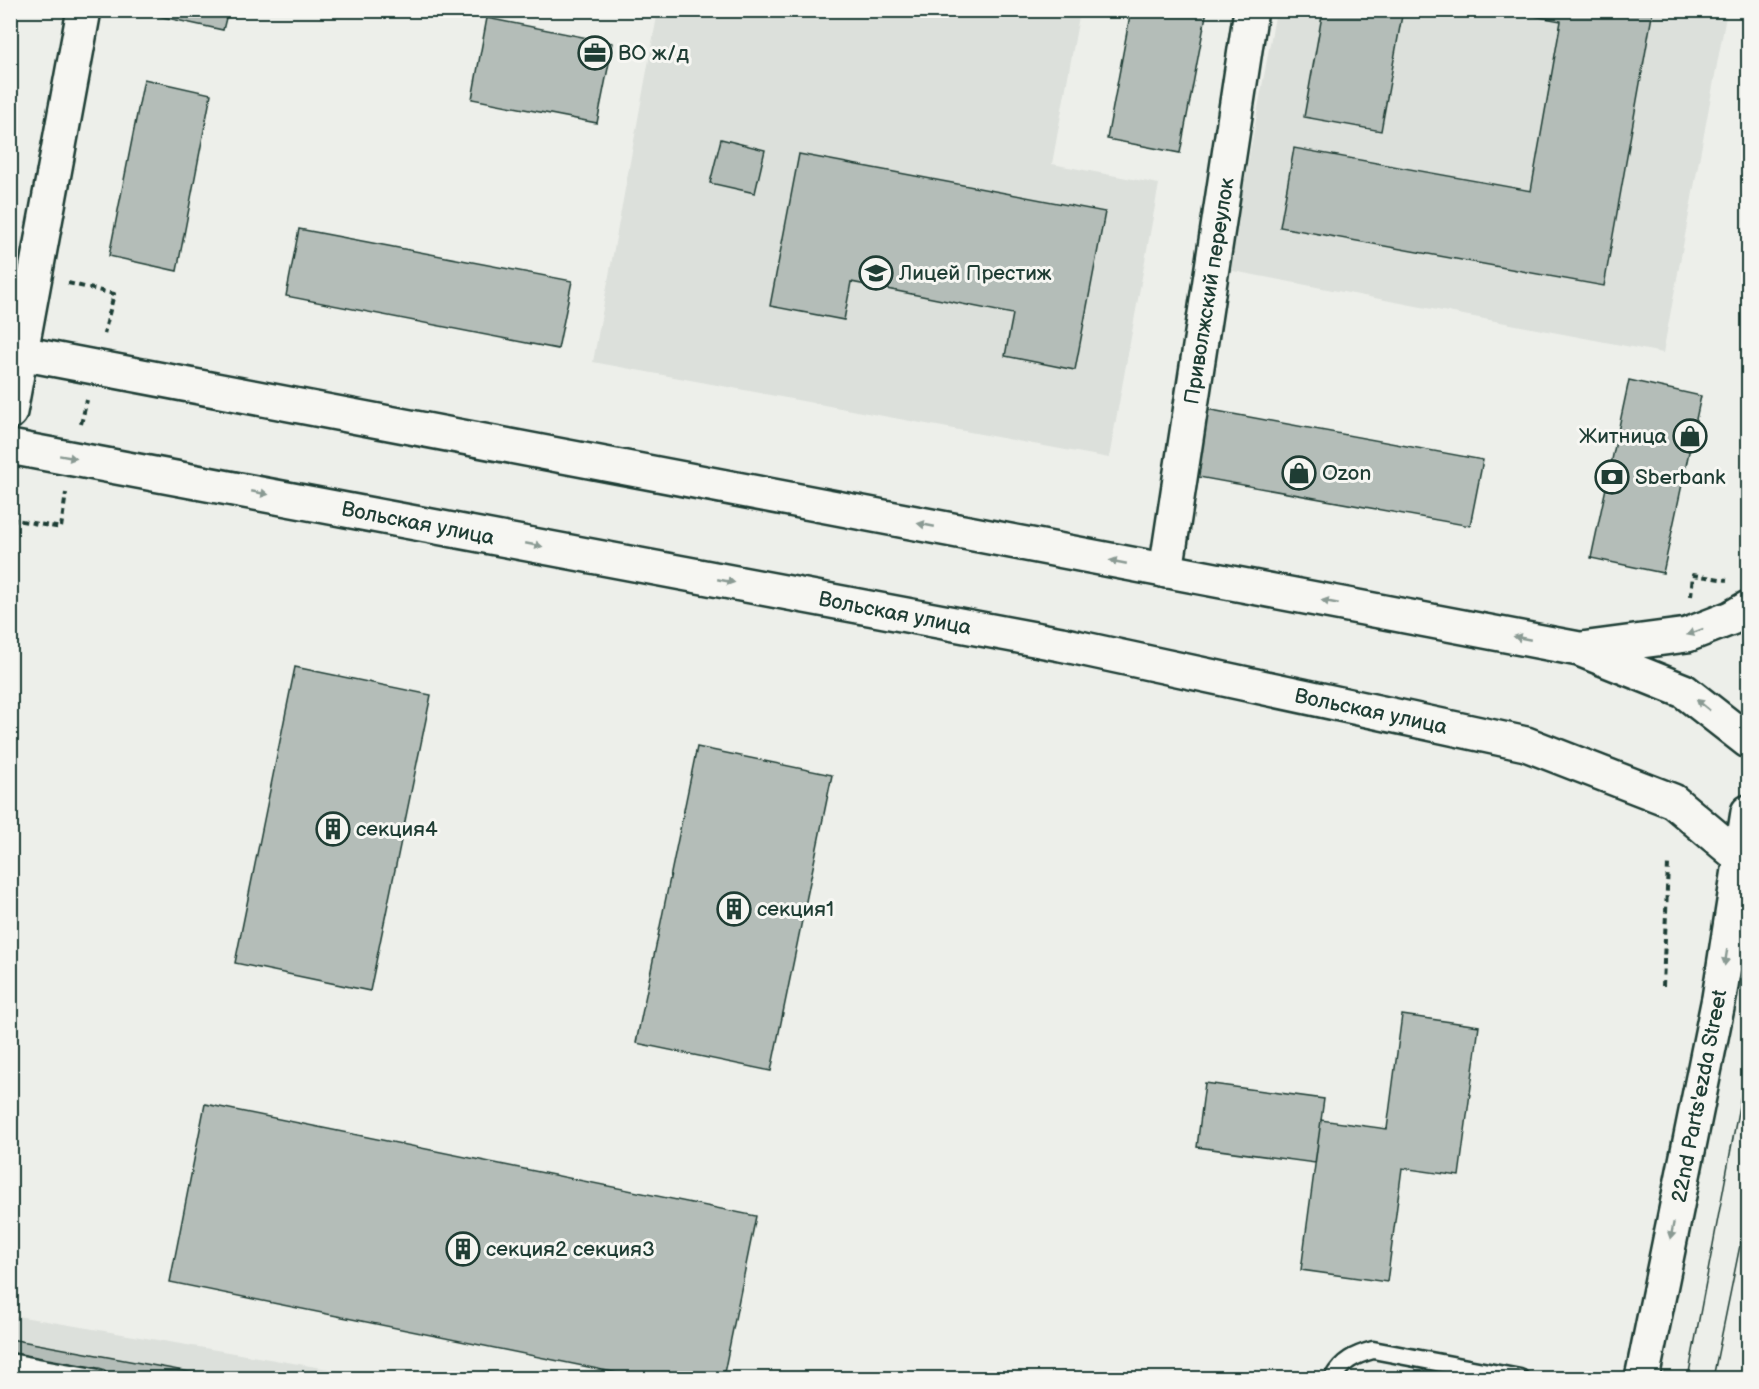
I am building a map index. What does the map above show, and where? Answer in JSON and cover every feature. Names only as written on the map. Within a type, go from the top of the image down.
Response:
[{"type":"main road","points":[[10,412],[15,352],[84,10]]},
{"type":"main road","name":"Приволжский переулок","points":[[1166,571],[1251,10]]},
{"type":"main road","points":[[15,352],[1579,649],[1684,691],[1749,741]]},
{"type":"main road","name":"Вольская улица","points":[[10,447],[1060,644],[1526,744],[1672,801],[1745,861]]},
{"type":"main road","points":[[1579,649],[1687,635],[1731,618],[1749,608]]},
{"type":"main road","name":"22nd Parts'ezda Street","points":[[1642,1378],[1745,861],[1749,812]]},
{"type":"lane","points":[[1333,1378],[1353,1356],[1373,1350],[1520,1378]]},
{"type":"lane","points":[[10,1362],[99,1378]]},
{"type":"path","points":[[10,519],[61,528]]},
{"type":"path","points":[[1663,986],[1668,864]]},
{"type":"shaded area","name":"Лицей Престиж","points":[[658,11],[1080,11],[1052,164],[1159,184],[1109,458],[593,362]]},
{"type":"shaded area","points":[[1276,11],[1727,11],[1663,353],[1228,270]]},
{"type":"shaded area","points":[[11,1315],[381,1378],[11,1378]]},
{"type":"building","points":[[154,10],[228,10],[223,30],[153,15]]},
{"type":"building","points":[[1131,10],[1207,10],[1180,153],[1107,139]]},
{"type":"building","points":[[1323,10],[1403,10],[1381,131],[1304,117]]},
{"type":"building","points":[[1501,10],[1653,10],[1604,286],[1280,227],[1294,148],[1531,191],[1561,21]]},
{"type":"building","points":[[487,18],[613,43],[597,123],[472,99]]},
{"type":"building","points":[[144,79],[211,94],[177,271],[109,256]]},
{"type":"building","points":[[721,139],[765,150],[755,193],[710,183]]},
{"type":"building","points":[[799,154],[1105,212],[1075,370],[1005,356],[1013,314],[851,282],[844,320],[770,306]]},
{"type":"building","points":[[299,229],[572,281],[558,349],[286,296]]},
{"type":"building","points":[[1629,380],[1701,396],[1663,573],[1591,558]]},
{"type":"building","points":[[1206,409],[1483,460],[1470,526],[1193,476]]},
{"type":"building","name":"секция4","points":[[295,667],[431,695],[370,991],[235,963]]},
{"type":"building","name":"секция1","points":[[697,747],[832,775],[771,1071],[636,1043]]},
{"type":"building","points":[[1402,1015],[1479,1026],[1459,1176],[1402,1168],[1387,1282],[1301,1270],[1321,1120],[1387,1129]]},
{"type":"building","points":[[1205,1083],[1324,1099],[1315,1163],[1197,1147]]},
{"type":"building","name":"секция2 секция3","points":[[205,1104],[756,1216],[723,1378],[642,1378],[170,1282]]},
{"type":"building","points":[[10,1339],[222,1378],[10,1378]]},
{"type":"tram line","points":[[1688,1378],[1748,1058]]},
{"type":"tram line","points":[[1713,1378],[1748,1206]]},
{"type":"place","name":"ВО ж/д","points":[[595,53]]},
{"type":"place","name":"Лицей Престиж","points":[[876,273]]},
{"type":"place","name":"Житница","points":[[1690,436]]},
{"type":"place","name":"Ozon","points":[[1299,473]]},
{"type":"place","name":"Sberbank","points":[[1612,477]]},
{"type":"place","name":"секция4","points":[[333,829]]},
{"type":"place","name":"секция1","points":[[734,909]]},
{"type":"place","name":"секция2 секция3","points":[[463,1249]]}]
